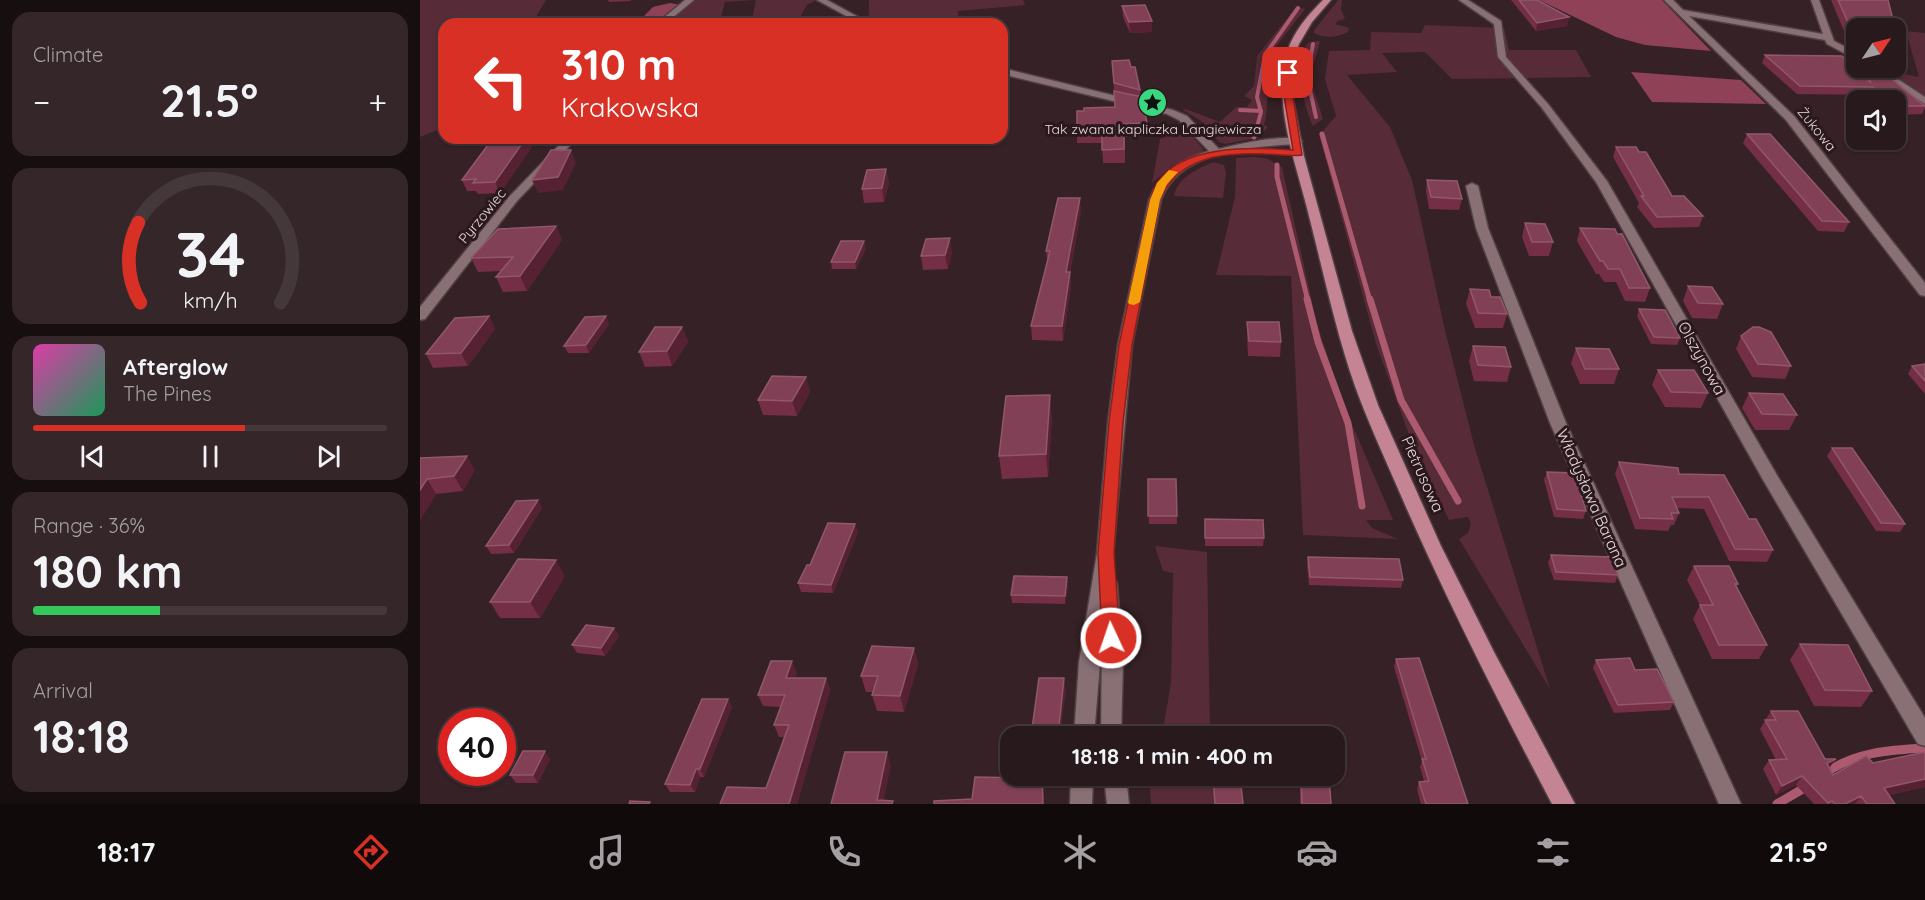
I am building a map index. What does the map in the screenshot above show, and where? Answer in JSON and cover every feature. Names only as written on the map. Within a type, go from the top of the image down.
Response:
[{"type":"main road","name":"Pietrusowa","points":[[1327,0],[1309,21],[1290,58],[1287,90],[1298,147],[1342,323],[1357,372],[1377,423],[1430,540],[1492,671],[1564,804]]},
{"type":"street","points":[[668,18],[690,0]]},
{"type":"street","points":[[820,0],[855,18]]},
{"type":"street","name":"Olszynowa","points":[[1463,0],[1498,23],[1503,57],[1545,106],[1601,181],[1770,478],[1925,737]]},
{"type":"street","name":"Żukowa","points":[[1668,0],[1790,118],[1925,292]]},
{"type":"street","points":[[1815,0],[1830,42],[1846,51]]},
{"type":"street","points":[[1680,12],[1829,38]]},
{"type":"street","points":[[1008,72],[1170,112],[1184,118],[1217,153]]},
{"type":"street","points":[[1891,78],[1925,101]]},
{"type":"street","name":"Pyrzowiec","points":[[420,316],[513,200],[566,144]]},
{"type":"street","points":[[1085,726],[1089,662],[1106,553],[1116,422],[1125,345],[1155,200],[1162,183],[1172,173],[1188,163],[1230,151],[1298,147]]},
{"type":"street","name":"Władysława Barana","points":[[1472,186],[1482,228],[1558,423],[1730,804]]},
{"type":"street","points":[[1106,553],[1113,662],[1112,726]]},
{"type":"street","points":[[1081,804],[1082,786]]},
{"type":"street","points":[[1116,786],[1118,804]]},
{"type":"shaded area","points":[[420,0],[546,0],[535,18],[438,18],[438,130],[420,137]]},
{"type":"shaded area","points":[[696,0],[756,0],[725,2],[721,18],[674,18]]},
{"type":"shaded area","points":[[756,0],[815,0],[807,5],[799,18],[752,18]]},
{"type":"shaded area","points":[[869,0],[1023,0],[1025,5],[958,11],[959,18],[863,18],[869,15]]},
{"type":"shaded area","points":[[1338,0],[1342,0],[1341,9],[1345,19],[1335,24],[1349,28],[1348,32],[1330,37],[1313,32]]},
{"type":"shaded area","points":[[1539,0],[1662,0],[1711,51],[1645,45],[1616,37]]},
{"type":"shaded area","points":[[670,3],[681,5],[665,18],[642,18],[653,7]]},
{"type":"shaded area","points":[[1296,7],[1305,9],[1271,53],[1264,125],[1268,127],[1257,138],[1225,144],[1219,142],[1204,123],[1183,110],[1186,109],[1220,122],[1236,107],[1247,107],[1252,100],[1244,96],[1254,86],[1257,56]]},
{"type":"shaded area","points":[[1425,25],[1504,28],[1509,50],[1576,50],[1591,77],[1452,79],[1425,52],[1382,53],[1397,72],[1347,75],[1390,127],[1412,180],[1445,330],[1474,445],[1550,689],[1459,539],[1468,533],[1471,524],[1468,517],[1449,520],[1415,451],[1376,344],[1319,135],[1336,116],[1325,79],[1329,51],[1370,50],[1371,32],[1421,33]]},
{"type":"shaded area","points":[[1906,31],[1925,33],[1925,96],[1897,78],[1906,78],[1906,74],[1919,77]]},
{"type":"shaded area","points":[[1320,41],[1310,78],[1323,119],[1313,126],[1303,96],[1302,66],[1306,45]]},
{"type":"shaded area","points":[[1631,72],[1741,80],[1766,104],[1652,102]]},
{"type":"shaded area","points":[[1179,129],[1188,131],[1203,149],[1202,152],[1172,166],[1152,183],[1160,139],[1171,131]]},
{"type":"shaded area","points":[[1236,158],[1268,159],[1282,167],[1317,324],[1345,408],[1393,520],[1366,520],[1372,528],[1398,539],[1303,535],[1291,276],[1216,275],[1235,197]]},
{"type":"shaded area","points":[[1214,162],[1224,165],[1226,173],[1223,198],[1174,196],[1184,179]]},
{"type":"shaded area","points":[[1155,546],[1207,552],[1210,726],[1164,726],[1171,683],[1173,573],[1163,571]]},
{"type":"shaded area","points":[[1151,786],[1213,786],[1214,804],[1151,804]]},
{"type":"building","points":[[1519,0],[1537,0],[1569,17],[1537,23]]},
{"type":"building","points":[[1838,0],[1888,0],[1892,18],[1866,17],[1846,18]]},
{"type":"building","points":[[1145,5],[1152,21],[1129,22],[1122,6]]},
{"type":"building","points":[[1765,55],[1842,56],[1846,60],[1846,78],[1866,78],[1871,83],[1869,78],[1890,78],[1905,90],[1876,90],[1872,87],[1800,86]]},
{"type":"building","points":[[1129,60],[1131,67],[1135,67],[1140,90],[1114,83],[1112,61]]},
{"type":"building","points":[[1114,91],[1142,97],[1147,123],[1124,124],[1124,149],[1102,150],[1102,129],[1077,130],[1077,111],[1084,111],[1084,108],[1115,107]]},
{"type":"building","points":[[1906,91],[1925,106],[1906,106]]},
{"type":"building","points":[[1747,134],[1770,134],[1849,222],[1822,221]]},
{"type":"building","points":[[489,144],[522,144],[495,182],[473,183],[476,179],[462,180]]},
{"type":"building","points":[[1616,147],[1636,147],[1639,152],[1646,152],[1672,196],[1684,196],[1703,216],[1657,217],[1641,196],[1644,196]]},
{"type":"building","points":[[551,150],[571,150],[558,177],[532,180]]},
{"type":"building","points":[[886,169],[882,188],[862,189],[867,170]]},
{"type":"building","points":[[1427,180],[1457,181],[1462,199],[1431,197]]},
{"type":"building","points":[[1058,198],[1080,198],[1066,272],[1070,272],[1062,326],[1031,326],[1050,251],[1046,251]]},
{"type":"building","points":[[1525,223],[1545,224],[1553,242],[1532,242]]},
{"type":"building","points":[[556,226],[520,276],[496,277],[513,257],[471,258],[498,229]]},
{"type":"building","points":[[1580,228],[1615,229],[1617,234],[1622,234],[1650,288],[1629,288],[1620,269],[1608,269],[1603,261],[1600,261]]},
{"type":"building","points":[[950,238],[945,255],[921,256],[926,239]]},
{"type":"building","points":[[841,241],[864,241],[855,262],[831,262]]},
{"type":"building","points":[[1688,286],[1712,287],[1723,304],[1698,303]]},
{"type":"building","points":[[1470,289],[1489,290],[1491,297],[1500,297],[1507,314],[1478,313]]},
{"type":"building","points":[[1639,309],[1665,310],[1680,338],[1654,337]]},
{"type":"building","points":[[489,316],[461,353],[426,354],[455,318]]},
{"type":"building","points":[[606,316],[586,345],[564,346],[585,317]]},
{"type":"building","points":[[1247,322],[1279,322],[1281,342],[1249,341]]},
{"type":"building","points":[[655,327],[682,327],[667,351],[639,352]]},
{"type":"building","points":[[1753,327],[1771,332],[1791,366],[1758,364],[1741,336]]},
{"type":"building","points":[[1473,346],[1505,347],[1511,367],[1478,365]]},
{"type":"building","points":[[1576,348],[1609,349],[1619,369],[1585,369]]},
{"type":"building","points":[[1925,364],[1925,381],[1912,366]]},
{"type":"building","points":[[1658,370],[1694,370],[1708,393],[1671,392]]},
{"type":"building","points":[[772,376],[806,377],[792,401],[758,400]]},
{"type":"building","points":[[1749,393],[1783,394],[1797,415],[1762,414]]},
{"type":"building","points":[[1050,395],[1046,454],[999,456],[1006,396]]},
{"type":"building","points":[[1832,448],[1852,448],[1905,524],[1881,523]]},
{"type":"building","points":[[467,456],[454,476],[427,479],[420,490],[420,458]]},
{"type":"building","points":[[1619,462],[1678,468],[1679,474],[1724,475],[1749,519],[1756,519],[1773,550],[1735,549],[1709,497],[1672,497],[1679,513],[1671,513],[1673,519],[1640,518]]},
{"type":"building","points":[[1547,472],[1575,473],[1586,511],[1557,509]]},
{"type":"building","points":[[1148,479],[1176,479],[1177,516],[1148,516]]},
{"type":"building","points":[[538,500],[509,545],[486,546],[516,501]]},
{"type":"building","points":[[1205,519],[1263,520],[1264,538],[1205,538]]},
{"type":"building","points":[[828,523],[855,524],[831,585],[798,583],[807,565],[810,565]]},
{"type":"building","points":[[1551,555],[1612,557],[1618,575],[1556,572]]},
{"type":"building","points":[[1308,557],[1399,559],[1403,580],[1310,577]]},
{"type":"building","points":[[518,559],[556,560],[530,602],[490,602]]},
{"type":"building","points":[[1694,566],[1729,566],[1738,584],[1735,584],[1767,645],[1719,645],[1700,605],[1713,605]]},
{"type":"building","points":[[1014,576],[1067,577],[1065,596],[1011,595]]},
{"type":"building","points":[[586,625],[614,628],[601,648],[572,645]]},
{"type":"building","points":[[1800,644],[1848,645],[1872,691],[1825,690]]},
{"type":"building","points":[[872,646],[914,648],[900,696],[872,695],[878,676],[861,676]]},
{"type":"building","points":[[1419,658],[1468,804],[1426,804],[1419,782],[1429,781],[1422,759],[1426,759],[1396,659]]},
{"type":"building","points":[[1630,658],[1635,670],[1657,669],[1674,702],[1618,705],[1596,660]]},
{"type":"building","points":[[771,661],[792,661],[786,678],[826,678],[789,804],[720,804],[727,787],[766,788],[789,725],[774,725],[785,695],[758,695]]},
{"type":"building","points":[[1039,678],[1064,678],[1059,726],[1032,726]]},
{"type":"building","points":[[702,699],[728,699],[700,769],[696,769],[690,785],[665,784]]},
{"type":"building","points":[[1771,711],[1798,711],[1825,759],[1836,759],[1827,763],[1833,775],[1866,756],[1873,763],[1925,752],[1925,779],[1884,788],[1895,804],[1867,804],[1861,796],[1845,804],[1835,804],[1832,801],[1828,803],[1802,776],[1782,786],[1769,760],[1787,759],[1765,720],[1776,720]]},
{"type":"building","points":[[523,751],[545,751],[533,775],[516,775],[516,764]]},
{"type":"building","points":[[845,752],[887,752],[877,800],[893,801],[892,804],[831,804]]},
{"type":"building","points":[[975,777],[1000,777],[1000,786],[1042,786],[1043,804],[934,804],[934,801],[972,799]]},
{"type":"building","points":[[1214,786],[1241,786],[1243,804],[1215,804]]},
{"type":"building","points":[[1301,786],[1330,786],[1331,804],[1302,804]]},
{"type":"building","points":[[630,801],[650,802],[649,804],[629,804]]},
{"type":"waterway","points":[[1261,111],[1257,97],[1265,55],[1298,8]]},
{"type":"waterway","points":[[1313,44],[1307,77],[1316,117]]},
{"type":"waterway","points":[[1240,110],[1261,111]]},
{"type":"waterway","points":[[1256,131],[1261,111]]},
{"type":"waterway","points":[[1254,137],[1256,130]]},
{"type":"waterway","points":[[1322,134],[1370,301]]},
{"type":"waterway","points":[[1277,165],[1277,177],[1308,301]]},
{"type":"waterway","points":[[1307,299],[1318,342],[1348,423],[1362,506]]},
{"type":"waterway","points":[[1370,299],[1401,400],[1458,501]]},
{"type":"waterway","points":[[1825,773],[1861,756],[1886,751],[1925,748]]},
{"type":"waterway","points":[[1777,804],[1806,787]]},
{"type":"slow traffic","points":[[1134,302],[1155,200],[1162,183],[1173,172]]},
{"type":"place","name":"Tak zwana kapliczka Langiewicza","points":[[1153,102]]},
{"type":"route","points":[[1111,638],[1106,553],[1116,422],[1125,345],[1155,200],[1162,183],[1172,173],[1188,163],[1217,153],[1230,151],[1299,153],[1287,90],[1288,73]]}]
